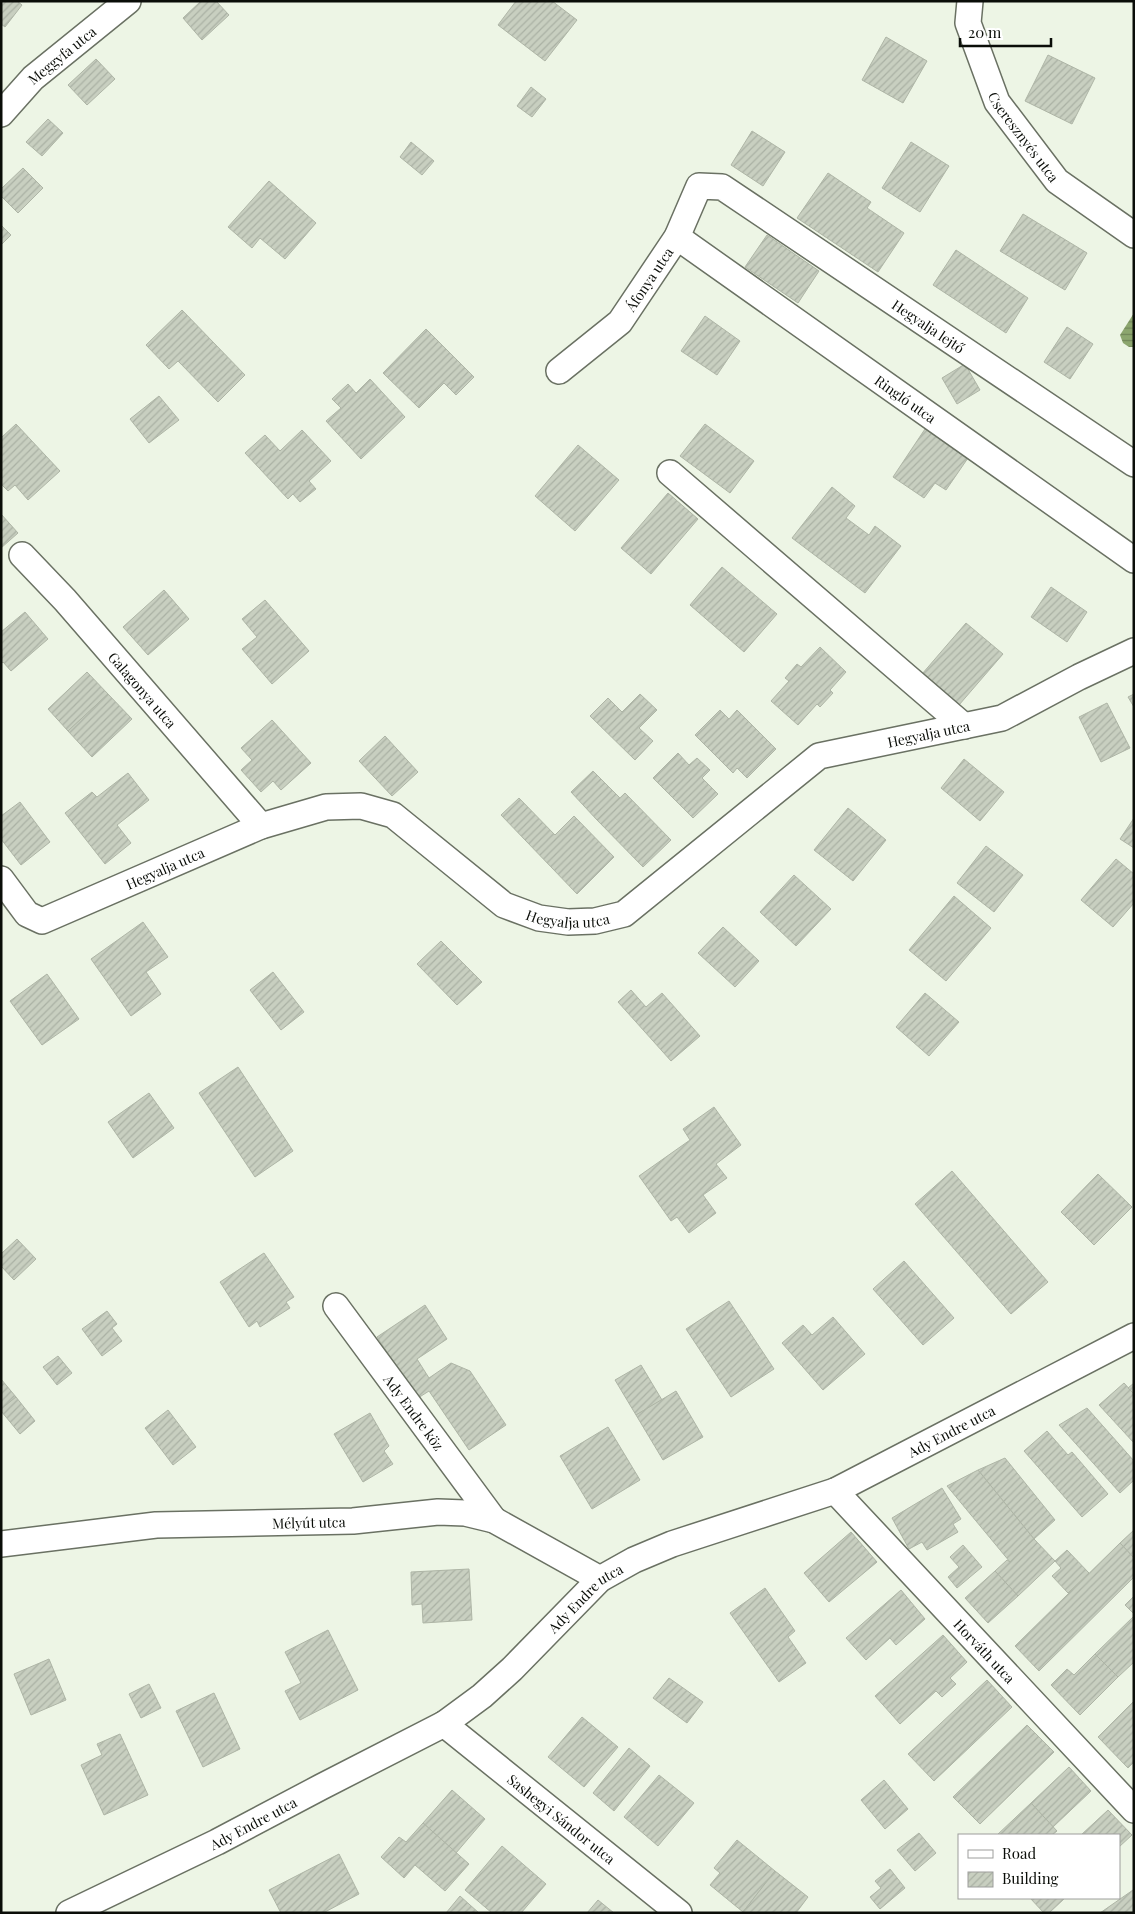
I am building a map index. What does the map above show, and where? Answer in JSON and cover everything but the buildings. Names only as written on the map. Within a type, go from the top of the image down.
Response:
[{"type":"street","name":"Meggyfa utca","points":[[1,114],[33,78],[128,1]]},
{"type":"street","name":"Cseresznyés utca","points":[[970,1],[968,23],[997,102],[1057,181],[1134,235]]},
{"type":"street","name":"Áfonya utca","points":[[559,371],[620,322],[677,237],[699,186],[722,187]]},
{"type":"street","name":"Hegyalja lejtő","points":[[722,187],[1134,464]]},
{"type":"street","name":"Ringló utca","points":[[677,237],[1134,560]]},
{"type":"street","points":[[670,473],[964,726]]},
{"type":"street","name":"Galagonya utca","points":[[22,555],[65,600],[261,826]]},
{"type":"street","name":"Hegyalja utca","points":[[1,879],[27,914],[42,921],[261,826],[326,807],[361,806],[393,815],[504,905],[539,918],[568,922],[595,921],[624,914],[818,756],[1002,718],[1079,677],[1134,651]]},
{"type":"street","name":"Ady Endre köz","points":[[336,1306],[494,1520]]},
{"type":"street","name":"Ady Endre utca","points":[[68,1913],[217,1842],[444,1724],[482,1696],[512,1669],[600,1579],[634,1560],[672,1544],[835,1491],[1134,1336]]},
{"type":"street","name":"Horváth utca","points":[[835,1491],[1134,1810]]},
{"type":"street","name":"Mélyút utca","points":[[1,1544],[156,1525],[353,1521],[438,1512],[465,1513],[494,1520],[600,1579]]},
{"type":"street","name":"Sashegyi Sándor utca","points":[[444,1724],[679,1913]]},
{"type":"shaded area","points":[[1134,313],[1134,347],[1129,347],[1123,343],[1120,335]]}]
